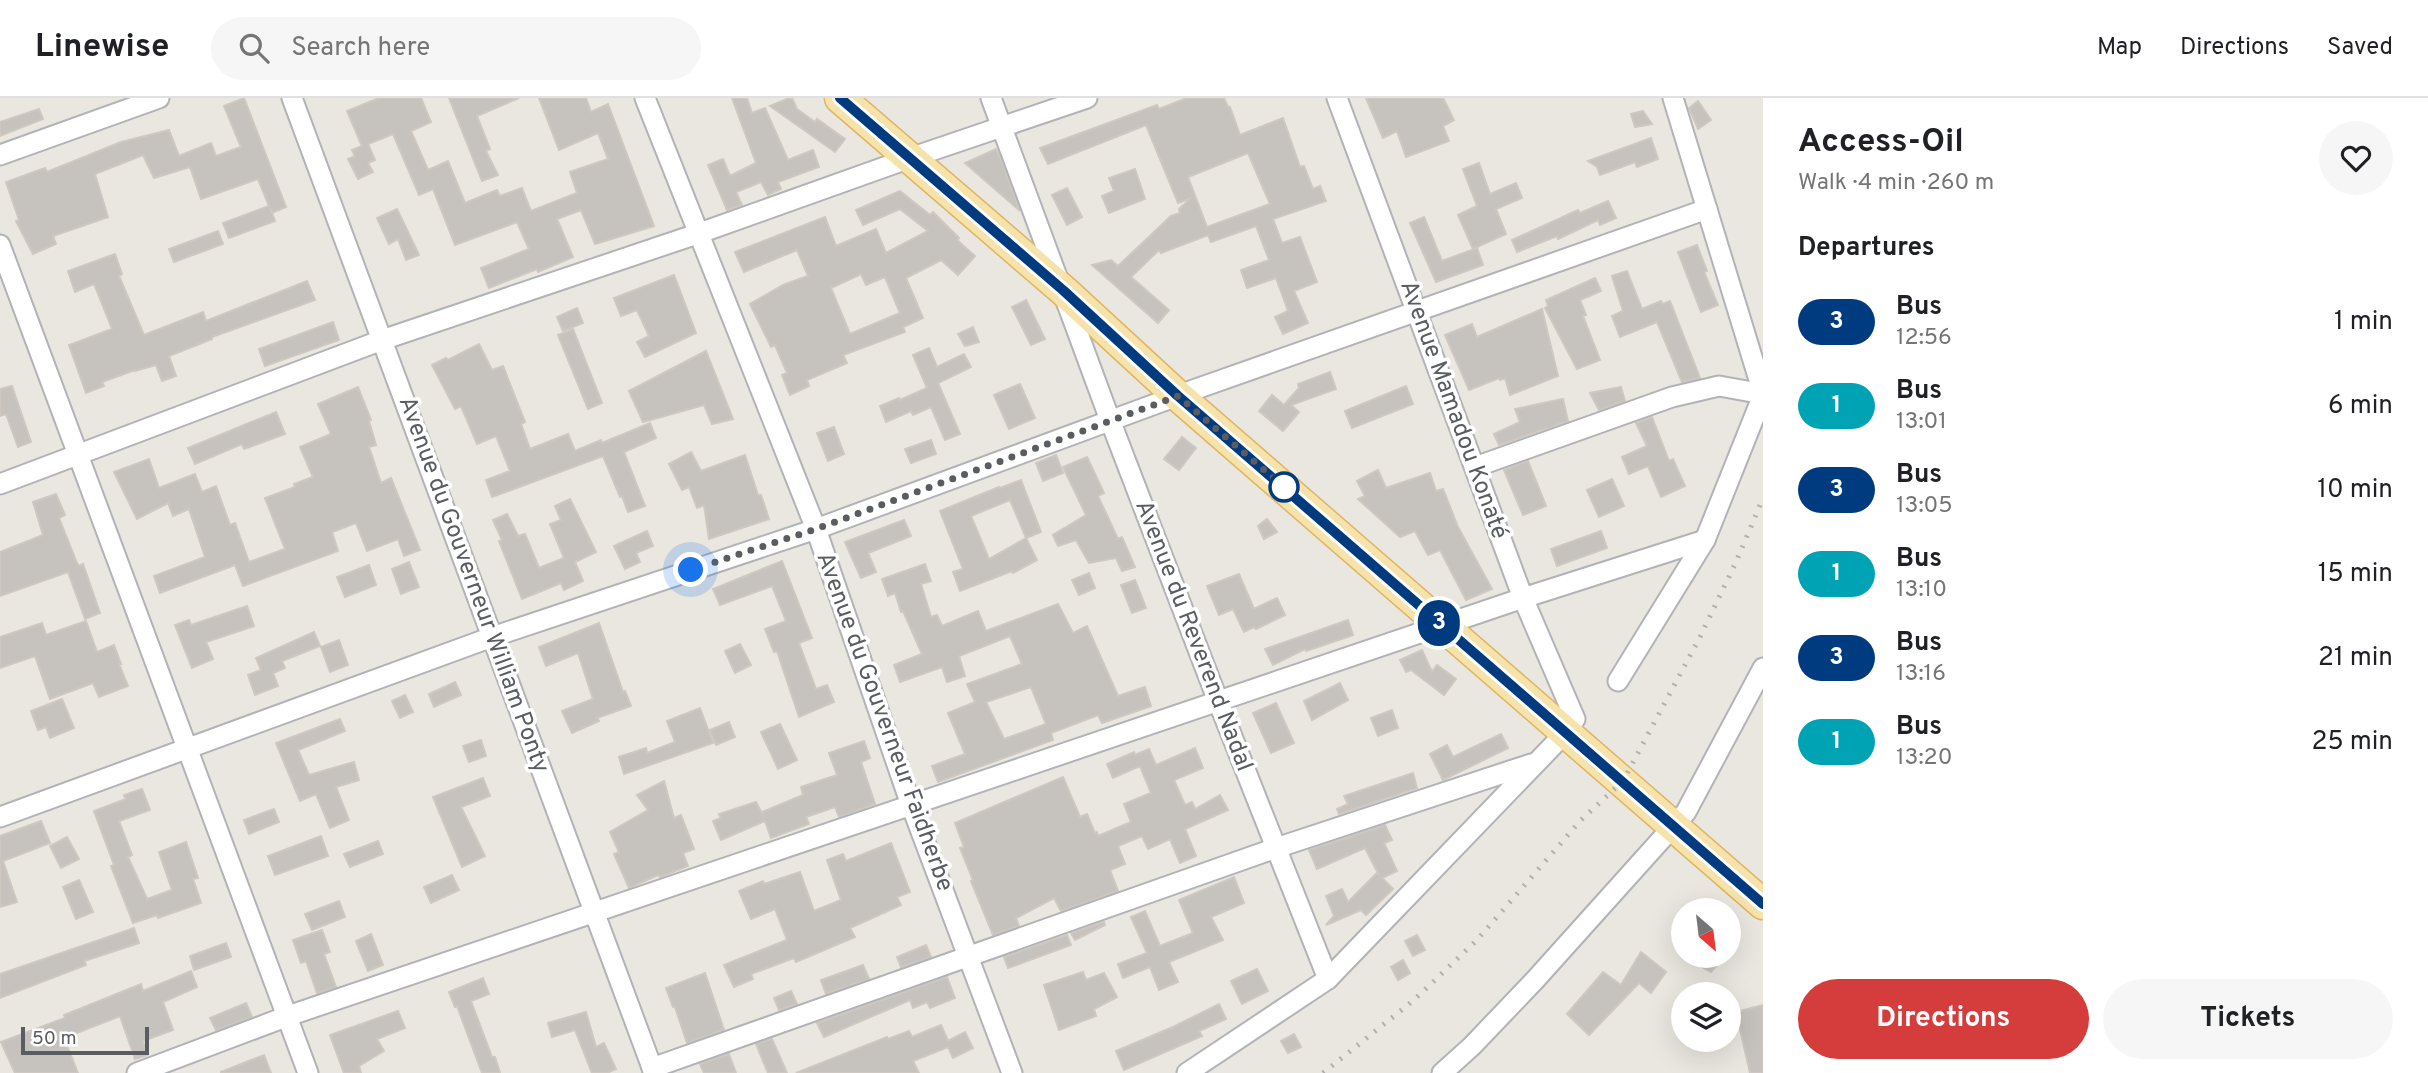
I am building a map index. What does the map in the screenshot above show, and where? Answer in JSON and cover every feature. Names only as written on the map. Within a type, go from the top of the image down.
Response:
[{"type":"main road","points":[[840,98],[918,155],[1051,260],[1187,393]]},
{"type":"main road","points":[[865,98],[918,155],[1064,291],[1187,393],[1679,819],[1763,904]]},
{"type":"main road","points":[[1679,819],[1763,877]]},
{"type":"street","points":[[0,155],[159,98]]},
{"type":"street","name":"Avenue du Gouverneur William Ponty","points":[[292,98],[653,1070]]},
{"type":"street","name":"Avenue du Gouverneur Faidherbe","points":[[645,98],[816,529],[911,805],[1012,1073]]},
{"type":"street","points":[[991,98],[1051,260]]},
{"type":"street","points":[[0,484],[382,340],[1087,98]]},
{"type":"street","name":"Avenue Mamadou Konaté","points":[[1337,98],[1570,726]]},
{"type":"street","points":[[1618,681],[1705,540],[1763,394],[1673,98]]},
{"type":"street","points":[[0,817],[492,637],[816,529],[1110,420],[1707,209]]},
{"type":"street","points":[[0,245],[308,1073]]},
{"type":"street","name":"Avenue du Reverend Nadal","points":[[1051,260],[1218,701],[1328,979]]},
{"type":"street","points":[[1475,467],[1672,397],[1718,386],[1763,394]]},
{"type":"street","points":[[137,1073],[288,1016],[1523,598],[1705,540]]},
{"type":"street","points":[[1442,1073],[1472,1046],[1535,980],[1679,819],[1763,668]]},
{"type":"street","points":[[1187,1073],[1328,979],[1570,726]]},
{"type":"street","points":[[653,1070],[1276,848],[1535,763]]},
{"type":"building","points":[[244,98],[286,207],[272,213],[270,208],[275,221],[229,238],[223,223],[269,206],[258,179],[201,199],[190,167],[154,178],[143,155],[95,174],[108,217],[53,236],[56,244],[33,254],[16,221],[19,220],[6,182],[45,168],[47,172],[121,142],[169,130],[179,156],[211,143],[216,156],[241,147],[224,106]]},
{"type":"building","points":[[379,98],[421,98],[431,122],[411,131],[428,170],[448,161],[465,203],[497,190],[500,196],[522,188],[531,211],[577,193],[570,172],[608,159],[598,133],[559,150],[539,98],[586,98],[591,112],[608,104],[654,226],[595,244],[581,210],[557,219],[573,257],[489,288],[481,268],[529,249],[517,222],[455,245],[433,189],[419,195],[393,134],[368,144],[375,160],[368,163],[373,172],[358,179],[348,159],[355,156],[352,150],[362,146],[347,111]]},
{"type":"building","points":[[449,98],[519,98],[477,116],[490,149],[486,151],[498,175],[482,181]]},
{"type":"building","points":[[732,98],[747,98],[752,113],[765,108],[788,160],[813,150],[819,167],[778,182],[781,189],[768,195],[761,182],[736,192],[742,205],[727,210],[708,165],[723,159],[730,176],[756,163]]},
{"type":"building","points":[[792,98],[797,109],[815,122],[817,119],[845,139],[835,152],[770,106]]},
{"type":"building","points":[[1187,98],[1224,98],[1240,135],[1283,118],[1300,167],[1304,166],[1313,189],[1320,186],[1326,201],[1273,219],[1282,243],[1300,237],[1317,282],[1294,291],[1308,323],[1283,334],[1275,317],[1288,311],[1276,278],[1247,288],[1241,270],[1269,260],[1256,226],[1211,242],[1208,235],[1161,253],[1159,250],[1131,277],[1169,310],[1158,323],[1092,265],[1111,260],[1118,266],[1171,216],[1180,213],[1179,209],[1191,198],[1178,203],[1146,125],[1048,164],[1040,148],[1157,105],[1159,109]],"holes":[[[1248,153],[1270,204],[1207,227],[1188,177]]]},
{"type":"building","points":[[1366,98],[1443,98],[1454,120],[1443,126],[1449,141],[1406,157],[1397,131],[1383,138]]},
{"type":"building","points":[[1698,101],[1711,120],[1698,129],[1689,108]]},
{"type":"building","points":[[39,109],[43,119],[0,136],[0,122]]},
{"type":"building","points":[[1643,111],[1652,124],[1635,127],[1631,114]]},
{"type":"building","points":[[1651,138],[1658,159],[1637,167],[1635,162],[1600,175],[1597,167],[1588,161]]},
{"type":"building","points":[[996,149],[1001,159],[1020,211],[965,163]]},
{"type":"building","points":[[1479,163],[1490,194],[1516,183],[1522,198],[1496,209],[1506,234],[1473,249],[1458,215],[1477,206],[1463,169]]},
{"type":"building","points":[[1135,169],[1145,199],[1109,213],[1102,196],[1114,191],[1109,178]]},
{"type":"building","points":[[1067,188],[1082,217],[1067,225],[1052,195]]},
{"type":"building","points":[[900,191],[930,215],[933,212],[975,256],[958,275],[941,260],[906,278],[923,318],[903,327],[905,332],[843,355],[847,363],[807,380],[809,386],[790,395],[782,375],[787,373],[775,345],[771,347],[750,304],[783,285],[808,276],[797,250],[744,272],[735,252],[825,217],[836,246],[876,229],[886,253],[928,231],[900,209],[863,225],[856,210]],"holes":[[[861,274],[866,285],[885,277],[900,313],[850,334],[831,288]]]},
{"type":"building","points":[[1608,201],[1616,218],[1600,225],[1598,220],[1558,239],[1557,236],[1517,252],[1512,240],[1578,210],[1580,213]]},
{"type":"building","points":[[397,209],[419,255],[406,260],[398,239],[389,244],[377,218]]},
{"type":"building","points":[[1424,217],[1442,261],[1477,248],[1483,265],[1436,282],[1410,223]]},
{"type":"building","points":[[218,231],[223,244],[174,262],[169,249]]},
{"type":"building","points":[[1697,245],[1707,271],[1704,272],[1718,305],[1701,312],[1678,252]]},
{"type":"building","points":[[115,254],[122,274],[119,276],[144,335],[203,312],[206,321],[307,281],[315,300],[212,337],[169,356],[176,376],[162,381],[156,365],[102,382],[104,386],[86,393],[69,345],[112,329],[94,284],[75,292],[68,271]]},
{"type":"building","points":[[1627,271],[1642,309],[1661,301],[1663,304],[1670,301],[1700,378],[1682,382],[1657,322],[1620,337],[1612,316],[1623,311],[1612,276]]},
{"type":"building","points":[[674,275],[696,333],[645,357],[637,342],[649,336],[637,310],[621,316],[614,298]]},
{"type":"building","points":[[1595,278],[1601,291],[1580,300],[1586,315],[1583,316],[1600,360],[1577,369],[1545,308],[1548,306],[1546,300]]},
{"type":"building","points":[[1026,300],[1045,339],[1031,345],[1012,307]]},
{"type":"building","points":[[577,308],[583,323],[563,331],[557,317]]},
{"type":"building","points":[[1542,309],[1558,376],[1510,395],[1505,378],[1469,390],[1445,335],[1472,324],[1477,337]]},
{"type":"building","points":[[333,322],[339,340],[265,366],[259,349]]},
{"type":"building","points":[[973,327],[979,342],[965,346],[958,334]]},
{"type":"building","points":[[573,329],[602,403],[588,409],[558,335]]},
{"type":"building","points":[[479,344],[492,370],[503,366],[525,422],[521,424],[530,449],[568,434],[575,451],[650,423],[656,438],[624,452],[645,506],[628,512],[603,456],[492,497],[486,480],[510,471],[496,436],[477,444],[461,406],[455,409],[432,365]]},
{"type":"building","points":[[929,348],[937,367],[964,354],[971,367],[938,383],[960,434],[945,440],[931,407],[913,415],[911,411],[886,422],[880,406],[927,388],[913,355]]},
{"type":"building","points":[[706,351],[733,419],[712,424],[704,405],[643,422],[629,391]]},
{"type":"building","points":[[1330,372],[1336,389],[1291,405],[1299,412],[1283,431],[1259,411],[1272,395],[1284,405],[1299,388],[1298,384]]},
{"type":"building","points":[[1020,384],[1035,418],[1009,429],[994,395]]},
{"type":"building","points":[[12,386],[31,442],[18,447],[6,414],[0,416],[0,389]]},
{"type":"building","points":[[1406,386],[1413,404],[1352,428],[1345,411]]},
{"type":"building","points":[[358,387],[371,420],[369,421],[376,445],[369,447],[381,483],[391,478],[420,550],[404,556],[398,539],[367,551],[356,523],[332,532],[338,551],[243,586],[235,565],[160,593],[154,576],[205,557],[189,509],[173,516],[168,503],[137,519],[114,472],[149,459],[159,488],[195,474],[202,492],[216,486],[230,525],[235,523],[249,562],[285,549],[265,498],[313,477],[300,447],[331,434],[318,404]]},
{"type":"building","points":[[1621,387],[1625,401],[1599,410],[1590,393]]},
{"type":"building","points":[[1563,399],[1568,421],[1499,445],[1494,434],[1520,422],[1515,409]]},
{"type":"building","points":[[276,412],[285,434],[244,449],[242,444],[195,464],[188,448]]},
{"type":"building","points":[[1652,417],[1669,461],[1673,459],[1685,486],[1661,497],[1648,466],[1629,474],[1622,457],[1647,446],[1636,423]]},
{"type":"building","points":[[834,427],[844,454],[828,461],[817,433]]},
{"type":"building","points":[[1182,437],[1196,448],[1179,470],[1164,459]]},
{"type":"building","points":[[931,440],[936,454],[911,463],[905,449]]},
{"type":"building","points":[[691,452],[701,471],[745,455],[769,519],[709,539],[704,505],[697,508],[689,487],[682,490],[669,464]]},
{"type":"building","points":[[1056,455],[1063,473],[1043,481],[1036,463]]},
{"type":"building","points":[[1087,457],[1104,493],[1098,496],[1118,539],[1122,537],[1135,567],[1122,571],[1116,558],[1089,563],[1076,540],[1058,546],[1053,535],[1086,515],[1063,467]]},
{"type":"building","points":[[1528,461],[1546,506],[1523,515],[1504,470]]},
{"type":"building","points":[[1378,470],[1386,488],[1430,473],[1436,491],[1443,489],[1458,527],[1492,589],[1466,600],[1440,550],[1428,555],[1415,531],[1400,537],[1358,499],[1365,496],[1357,481]]},
{"type":"building","points":[[1612,479],[1624,506],[1599,517],[1587,490]]},
{"type":"building","points":[[1021,480],[1041,532],[1026,538],[1037,560],[1013,573],[1012,571],[960,591],[953,572],[963,569],[940,511]],"holes":[[[1010,500],[1026,538],[989,559],[971,516]]]},
{"type":"building","points":[[56,494],[65,515],[59,518],[77,563],[79,566],[83,564],[100,613],[85,619],[68,572],[0,596],[0,552],[43,535],[33,502]]},
{"type":"building","points":[[570,499],[596,552],[575,562],[583,581],[564,590],[561,583],[522,599],[493,520],[507,514],[518,536],[525,534],[539,568],[564,558],[550,524],[561,520],[555,506]]},
{"type":"building","points":[[1267,519],[1277,532],[1264,539],[1258,526]]},
{"type":"building","points":[[904,520],[911,536],[868,553],[876,572],[861,578],[845,542]]},
{"type":"building","points":[[647,531],[653,546],[636,553],[640,562],[625,569],[614,546]]},
{"type":"building","points":[[1601,531],[1607,548],[1557,566],[1551,549]]},
{"type":"building","points":[[782,561],[812,638],[799,643],[816,689],[827,685],[834,702],[799,717],[777,651],[774,652],[765,629],[786,621],[772,586],[720,605],[713,589]]},
{"type":"building","points":[[409,562],[419,587],[401,594],[392,569]]},
{"type":"building","points":[[925,564],[931,581],[921,584],[931,617],[937,615],[942,626],[978,611],[986,631],[1058,604],[1073,633],[1087,626],[1118,696],[1145,687],[1151,706],[1102,723],[1098,715],[1051,733],[1053,740],[938,782],[932,766],[965,754],[948,713],[975,702],[967,684],[1022,664],[1010,636],[959,656],[965,676],[947,682],[942,667],[900,682],[894,665],[922,654],[903,611],[901,612],[895,593],[888,596],[882,579]],"holes":[[[1031,687],[1046,724],[1004,739],[986,702]]]},
{"type":"building","points":[[369,565],[376,585],[345,597],[337,577]]},
{"type":"building","points":[[1089,573],[1095,588],[1079,595],[1072,580]]},
{"type":"building","points":[[1239,574],[1254,609],[1277,598],[1285,615],[1244,632],[1233,609],[1219,615],[1207,586]]},
{"type":"building","points":[[1135,580],[1146,608],[1132,613],[1121,585]]},
{"type":"building","points":[[247,606],[254,626],[206,642],[213,659],[192,668],[175,625],[189,620],[191,625]]},
{"type":"building","points":[[1348,620],[1353,635],[1306,651],[1305,649],[1273,665],[1265,649]]},
{"type":"building","points":[[86,621],[97,652],[114,645],[128,686],[99,697],[93,683],[50,699],[35,656],[0,668],[0,637],[42,623],[46,635]]},
{"type":"building","points":[[599,623],[623,692],[625,691],[631,706],[597,718],[599,721],[572,733],[562,711],[593,699],[578,653],[546,666],[539,647]]},
{"type":"building","points":[[314,632],[320,646],[282,661],[285,668],[273,673],[278,686],[255,695],[248,675],[261,670],[256,658]]},
{"type":"building","points":[[339,640],[348,665],[330,672],[321,647]]},
{"type":"building","points":[[740,644],[751,665],[735,673],[725,651]]},
{"type":"building","points":[[1422,650],[1432,672],[1437,665],[1456,679],[1444,695],[1411,670],[1406,672],[1400,660]]},
{"type":"building","points":[[455,682],[461,695],[434,707],[429,694]]},
{"type":"building","points":[[1340,683],[1348,700],[1312,720],[1304,701]]},
{"type":"building","points":[[405,695],[413,712],[400,718],[392,701]]},
{"type":"building","points":[[62,699],[74,728],[50,738],[46,727],[38,730],[31,711]]},
{"type":"building","points":[[1276,703],[1294,743],[1271,753],[1253,713]]},
{"type":"building","points":[[700,708],[713,743],[624,774],[619,757],[646,748],[647,753],[675,742],[667,721]]},
{"type":"building","points":[[1392,710],[1398,728],[1378,736],[1371,718]]},
{"type":"building","points":[[340,719],[345,731],[298,750],[309,775],[354,762],[359,780],[336,787],[349,820],[330,828],[316,794],[300,801],[276,743]]},
{"type":"building","points":[[729,722],[735,737],[716,745],[710,730]]},
{"type":"building","points":[[780,724],[797,760],[778,769],[761,732]]},
{"type":"building","points":[[1501,734],[1508,748],[1443,780],[1430,754],[1447,745],[1453,757]]},
{"type":"building","points":[[481,740],[486,756],[469,762],[463,746]]},
{"type":"building","points":[[864,741],[870,758],[861,762],[875,804],[839,817],[835,807],[806,817],[809,824],[771,838],[765,821],[721,840],[713,821],[721,818],[719,814],[756,802],[764,817],[762,812],[803,795],[801,787],[837,775],[829,753]]},
{"type":"building","points":[[1195,748],[1203,768],[1174,780],[1185,805],[1192,802],[1195,809],[1220,795],[1228,810],[1185,829],[1196,856],[1180,863],[1170,839],[1148,849],[1142,836],[1118,846],[1125,864],[1110,870],[1118,891],[1061,911],[1054,898],[1016,918],[1019,926],[993,935],[971,881],[973,880],[960,848],[964,847],[955,823],[1063,777],[1080,817],[1087,814],[1098,836],[1131,822],[1124,804],[1151,793],[1140,766],[1113,778],[1107,764],[1134,752],[1135,755],[1149,749],[1156,765]]},
{"type":"building","points":[[1413,773],[1417,788],[1339,814],[1337,809],[1348,804],[1344,796]]},
{"type":"building","points":[[483,778],[490,796],[461,807],[485,856],[462,867],[433,797]]},
{"type":"building","points":[[664,781],[674,818],[681,815],[694,849],[683,853],[688,866],[629,888],[614,854],[619,852],[610,832],[648,810],[637,795]]},
{"type":"building","points":[[142,789],[150,810],[119,821],[132,855],[128,857],[147,899],[172,890],[159,852],[186,842],[198,878],[193,879],[201,903],[158,918],[157,915],[133,923],[94,811],[126,799],[124,795]]},
{"type":"building","points":[[274,809],[279,822],[249,834],[244,820]]},
{"type":"building","points":[[41,821],[50,843],[3,861],[17,902],[0,907],[0,836]]},
{"type":"building","points":[[1385,825],[1392,840],[1384,843],[1397,871],[1382,878],[1393,889],[1366,915],[1361,910],[1326,925],[1334,916],[1326,896],[1342,889],[1348,902],[1377,873],[1379,875],[1365,848],[1317,869],[1309,850]]},
{"type":"building","points":[[321,836],[328,856],[275,875],[268,856]]},
{"type":"building","points":[[67,837],[79,859],[61,868],[50,846]]},
{"type":"building","points":[[378,841],[383,854],[350,867],[344,854]]},
{"type":"building","points":[[891,843],[910,892],[897,897],[901,905],[850,928],[855,937],[796,962],[794,958],[751,974],[753,979],[734,987],[724,965],[787,940],[775,909],[751,919],[739,891],[763,881],[764,884],[800,872],[814,911],[841,900],[827,860],[843,854],[846,861]]},
{"type":"building","points":[[452,875],[459,890],[431,903],[424,887]]},
{"type":"building","points":[[1234,877],[1244,903],[1211,917],[1223,940],[1169,962],[1178,982],[1159,990],[1150,967],[1123,978],[1118,964],[1147,953],[1131,917],[1145,911],[1160,946],[1193,933],[1179,900]]},
{"type":"building","points":[[79,880],[93,912],[76,919],[63,887]]},
{"type":"building","points":[[339,901],[345,917],[312,930],[305,914]]},
{"type":"building","points":[[1104,922],[1105,925],[1075,940],[1071,933]]},
{"type":"building","points":[[134,928],[139,943],[84,961],[86,965],[0,998],[0,974]]},
{"type":"building","points":[[322,930],[330,952],[324,954],[336,987],[317,993],[306,961],[301,963],[293,940]]},
{"type":"building","points":[[371,934],[383,965],[368,971],[356,941]]},
{"type":"building","points":[[1067,935],[1071,945],[1008,968],[1004,957]]},
{"type":"building","points":[[1417,935],[1425,950],[1413,956],[1405,941]]},
{"type":"building","points":[[226,943],[231,957],[194,970],[190,956]]},
{"type":"building","points":[[926,945],[931,957],[901,967],[897,957]]},
{"type":"building","points":[[1641,952],[1666,972],[1651,993],[1639,983],[1589,1035],[1567,1014],[1603,972],[1621,985]]},
{"type":"building","points":[[1403,960],[1410,973],[1398,980],[1391,967]]},
{"type":"building","points":[[863,965],[869,979],[826,994],[821,980]]},
{"type":"building","points":[[1257,969],[1268,991],[1242,1004],[1231,981]]},
{"type":"building","points":[[191,971],[197,987],[163,1002],[173,1030],[143,1041],[147,1055],[135,1059],[120,1016],[64,1038],[78,1073],[15,1073],[1,1042],[65,1018],[64,1015],[141,984],[143,991]]},
{"type":"building","points":[[1083,972],[1086,980],[1104,973],[1117,997],[1094,1009],[1096,1016],[1059,1030],[1044,985]]},
{"type":"building","points":[[705,973],[724,1030],[687,1043],[666,988]]},
{"type":"building","points":[[947,977],[955,998],[930,1008],[927,1002],[913,1008],[910,1000],[824,1037],[817,1023]]},
{"type":"building","points":[[483,978],[489,994],[471,1001],[500,1073],[482,1073],[457,1006],[455,1007],[449,992]]},
{"type":"building","points":[[791,991],[797,1004],[779,1010],[774,998]]},
{"type":"building","points":[[246,1003],[252,1017],[216,1030],[210,1018]]},
{"type":"building","points":[[1219,1004],[1226,1019],[1199,1031],[1202,1036],[1124,1070],[1116,1051]]},
{"type":"building","points":[[1763,1005],[1763,1073],[1750,1073],[1741,1034],[1741,1011]]},
{"type":"building","points":[[398,1011],[405,1028],[377,1039],[384,1051],[359,1066],[361,1073],[344,1073],[330,1035]]},
{"type":"building","points":[[586,1012],[596,1047],[604,1043],[616,1069],[607,1073],[592,1073],[575,1030],[552,1037],[548,1023]]},
{"type":"building","points":[[941,1025],[948,1041],[965,1032],[973,1048],[953,1058],[948,1047],[913,1061],[919,1073],[796,1073],[887,1037],[888,1039],[909,1031],[912,1037]]},
{"type":"building","points":[[1294,1034],[1301,1047],[1288,1053],[1281,1041]]},
{"type":"building","points":[[772,1039],[787,1073],[768,1073],[756,1044]]},
{"type":"building","points":[[729,1054],[736,1073],[704,1073],[700,1064]]},
{"type":"building","points":[[264,1055],[271,1073],[221,1073],[221,1072]]},
{"type":"railway","points":[[1323,1073],[1414,1000],[1477,940],[1581,820],[1623,781],[1700,637],[1763,498]]},
{"type":"bus line","name":"3","points":[[840,98],[1064,291],[1178,396],[1441,626],[1763,904]]},
{"type":"route","points":[[691,570],[816,529],[1178,396],[1284,487]]}]
